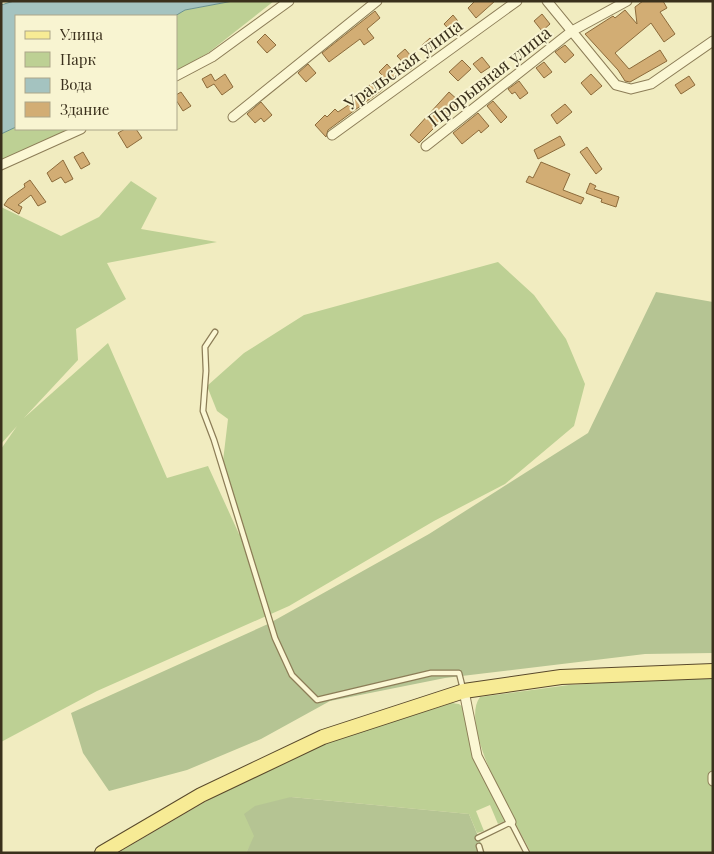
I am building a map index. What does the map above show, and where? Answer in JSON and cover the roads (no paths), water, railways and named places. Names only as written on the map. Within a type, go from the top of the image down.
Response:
[{"type":"main road","points":[[102,853],[201,795],[323,737],[464,691],[561,677],[713,671]]},
{"type":"street","points":[[178,75],[212,57],[289,1]]},
{"type":"street","points":[[233,117],[377,1]]},
{"type":"street","name":"Уральская улица","points":[[332,135],[517,1]]},
{"type":"street","name":"Прорывная улица","points":[[547,1],[616,85],[631,89],[651,84],[711,46]]},
{"type":"street","points":[[572,31],[627,1]]},
{"type":"street","name":"Прорывная улица","points":[[426,146],[572,31]]},
{"type":"street","points":[[1,165],[79,130]]},
{"type":"street","points":[[464,691],[477,756],[511,822]]},
{"type":"lane","points":[[215,332],[205,347],[206,371],[203,411],[214,440],[275,638],[292,675],[317,700],[431,673],[459,673],[464,691]]},
{"type":"lane","points":[[478,838],[511,822],[527,853]]},
{"type":"lane","points":[[478,846],[482,853]]},
{"type":"water","points":[[14,1],[233,1],[185,10],[177,15],[15,15],[15,127],[1,134],[1,5]]}]
